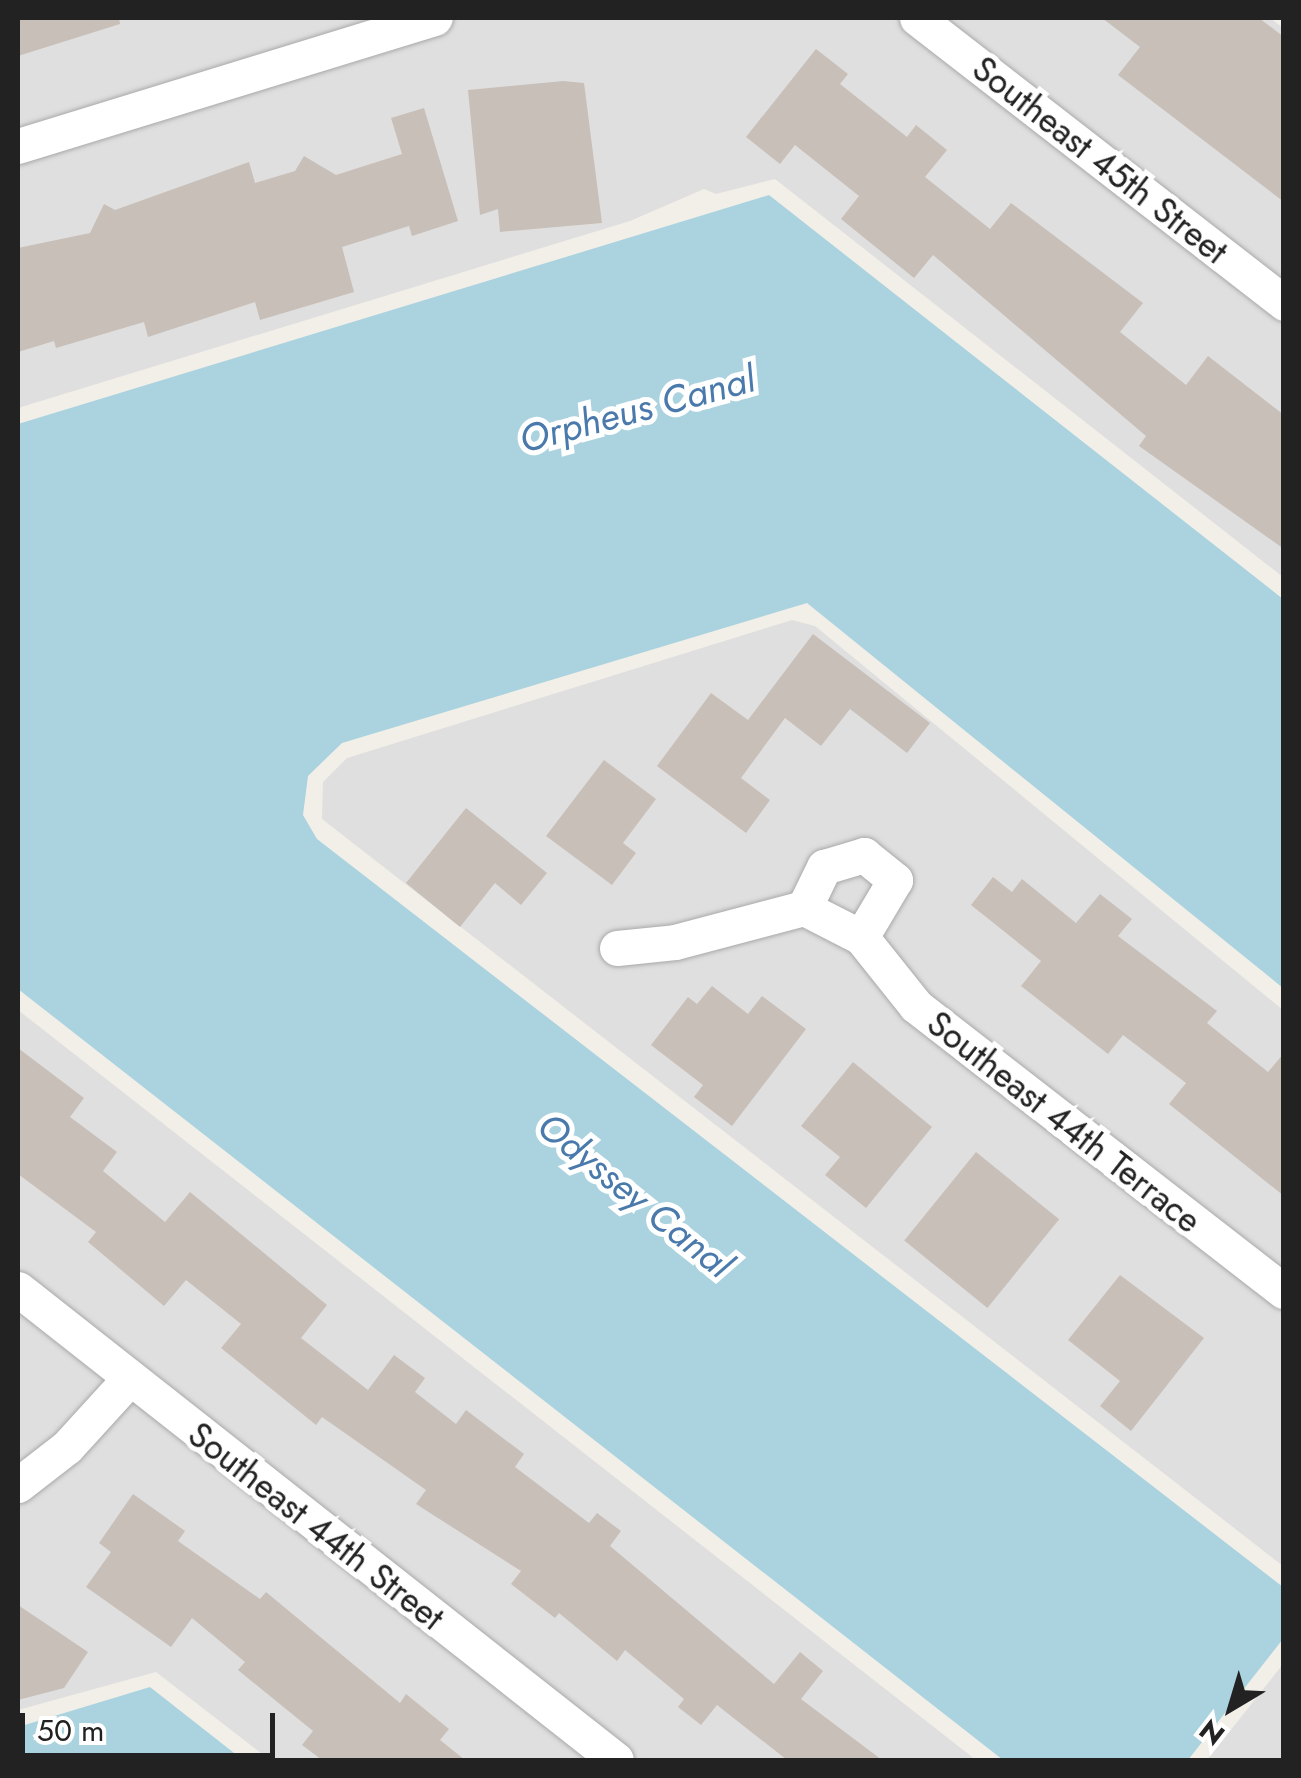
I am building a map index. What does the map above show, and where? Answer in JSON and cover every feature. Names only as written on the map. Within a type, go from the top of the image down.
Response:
[{"type":"street","points":[[18,146],[435,18]]},
{"type":"street","name":"Southeast 45th Street","points":[[916,18],[1284,303]]},
{"type":"street","points":[[616,948],[675,942],[804,908],[824,867],[864,855],[895,880],[861,937]]},
{"type":"street","name":"Southeast 44th Terrace","points":[[804,908],[861,937],[916,1006],[1284,1291]]},
{"type":"street","name":"Southeast 44th Street","points":[[18,1290],[616,1760]]},
{"type":"street","points":[[18,1485],[67,1447],[129,1379]]},
{"type":"shaded area","points":[[18,18],[1270,18],[1283,28],[1283,577],[775,179],[716,194],[704,189],[630,221],[18,408]]},
{"type":"shaded area","points":[[792,620],[815,626],[1283,1010],[1283,1566],[322,819],[323,782],[347,758]]},
{"type":"shaded area","points":[[18,1010],[976,1760],[270,1760],[156,1672],[18,1710]]},
{"type":"shaded area","points":[[1283,1664],[1283,1760],[1207,1760]]},
{"type":"water","points":[[769,195],[1283,599],[1283,988],[807,603],[342,743],[308,776],[303,815],[317,839],[1283,1587],[1283,1639],[1188,1760],[1003,1760],[18,989],[18,424]]},
{"type":"water","points":[[150,1687],[243,1760],[18,1760],[18,1727]]},
{"type":"building","points":[[18,18],[119,18],[120,24],[18,56]]},
{"type":"building","points":[[1102,18],[1259,18],[1284,37],[1284,202],[1118,75],[1140,47]]},
{"type":"building","points":[[816,49],[848,74],[840,84],[907,137],[916,125],[947,150],[925,177],[990,229],[1011,203],[1143,303],[1120,332],[1186,385],[1208,356],[1284,415],[1284,549],[1139,446],[1146,436],[933,255],[914,278],[841,219],[859,196],[795,145],[780,164],[746,137]]},
{"type":"building","points":[[563,81],[584,83],[602,223],[500,232],[498,209],[480,215],[468,90]]},
{"type":"building","points":[[424,108],[458,221],[412,236],[409,226],[342,247],[354,292],[260,320],[255,302],[148,337],[144,322],[56,348],[54,341],[18,352],[18,248],[90,233],[104,204],[115,210],[249,162],[255,183],[295,171],[304,156],[336,175],[402,154],[391,118]]},
{"type":"building","points":[[813,634],[930,723],[907,753],[850,709],[821,746],[785,718],[741,778],[770,800],[746,833],[657,766],[711,693],[748,720]]},
{"type":"building","points":[[604,760],[656,799],[623,843],[636,853],[612,885],[546,836]]},
{"type":"building","points":[[466,808],[547,873],[521,905],[495,883],[460,927],[406,883]]},
{"type":"building","points":[[993,877],[1012,892],[1022,879],[1076,923],[1100,894],[1132,919],[1118,936],[1217,1011],[1207,1023],[1268,1072],[1284,1053],[1284,1196],[1169,1104],[1186,1083],[1123,1035],[1108,1054],[1021,986],[1041,961],[971,905]]},
{"type":"building","points":[[712,986],[748,1014],[762,996],[806,1029],[732,1126],[694,1097],[703,1085],[651,1045],[688,997],[697,1004]]},
{"type":"building","points":[[18,1048],[84,1098],[70,1117],[117,1152],[103,1171],[165,1222],[190,1192],[327,1305],[301,1338],[368,1390],[394,1355],[425,1378],[415,1392],[456,1424],[466,1410],[524,1454],[515,1467],[589,1523],[597,1513],[621,1531],[610,1546],[774,1684],[800,1652],[823,1671],[801,1699],[882,1760],[787,1760],[717,1705],[701,1725],[678,1707],[684,1699],[625,1650],[617,1661],[559,1613],[555,1618],[511,1584],[521,1571],[416,1504],[426,1490],[322,1417],[316,1425],[221,1348],[241,1324],[186,1280],[164,1306],[88,1242],[96,1232],[18,1174]]},
{"type":"building","points":[[853,1062],[932,1127],[866,1208],[825,1175],[840,1157],[801,1126]]},
{"type":"building","points":[[976,1152],[1059,1219],[987,1308],[904,1241]]},
{"type":"building","points":[[1120,1275],[1204,1338],[1131,1431],[1100,1406],[1120,1381],[1068,1340]]},
{"type":"building","points":[[133,1494],[185,1531],[178,1541],[260,1599],[266,1592],[400,1703],[406,1694],[449,1729],[440,1740],[465,1760],[322,1760],[302,1745],[313,1731],[238,1670],[245,1662],[192,1618],[171,1647],[86,1587],[111,1552],[99,1543]]},
{"type":"building","points":[[18,1605],[88,1652],[64,1688],[18,1700]]},
{"type":"water label","name":"Orpheus Canal","points":[[637,409]]},
{"type":"water label","name":"Odyssey Canal","points":[[635,1195]]}]
